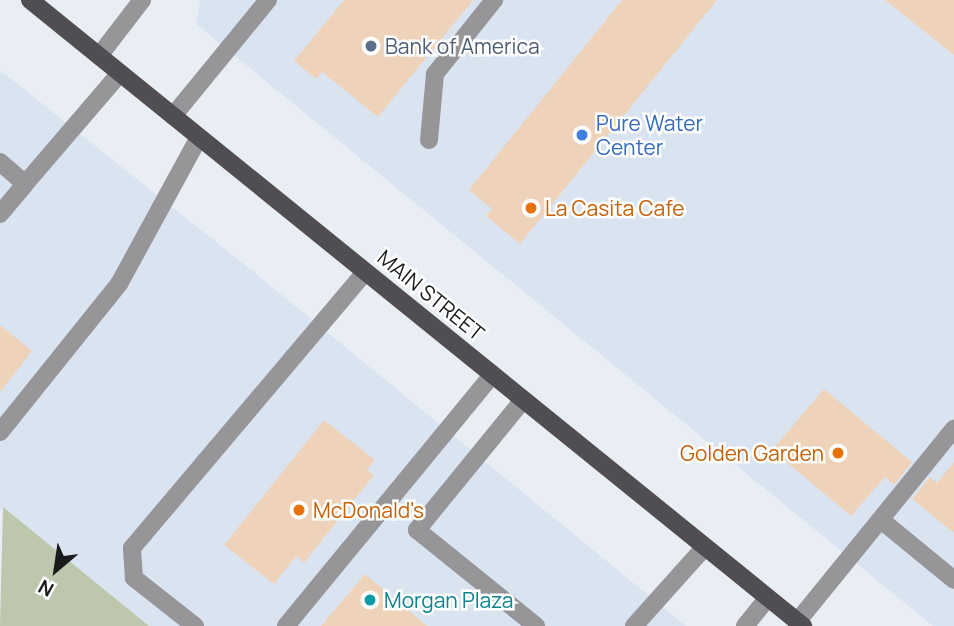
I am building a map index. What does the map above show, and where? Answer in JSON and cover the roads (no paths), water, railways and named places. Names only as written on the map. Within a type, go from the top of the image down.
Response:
[{"type":"main road","name":"MAIN STREET","points":[[30,0],[800,624]]},
{"type":"street","points":[[99,56],[142,0]]},
{"type":"street","points":[[173,116],[268,0]]},
{"type":"street","points":[[429,140],[435,74],[494,0]]},
{"type":"street","points":[[0,214],[120,73]]},
{"type":"street","points":[[0,432],[118,284],[199,137]]},
{"type":"street","points":[[0,162],[25,184]]},
{"type":"street","points":[[195,626],[134,578],[132,548],[143,530],[365,272]]},
{"type":"street","points":[[286,626],[492,375]]},
{"type":"street","points":[[523,400],[417,530],[536,626]]},
{"type":"street","points":[[800,624],[954,429]]},
{"type":"street","points":[[881,520],[954,580]]},
{"type":"street","points":[[634,626],[705,547]]},
{"type":"street","points":[[745,626],[768,598]]},
{"type":"place","name":"Bank of America","points":[[371,46]]},
{"type":"place","name":"Pure Water Center","points":[[582,135]]},
{"type":"place","name":"La Casita Cafe","points":[[531,208]]},
{"type":"place","name":"Golden Garden","points":[[838,453]]},
{"type":"place","name":"McDonald's","points":[[299,510]]},
{"type":"place","name":"Morgan Plaza","points":[[370,600]]}]
